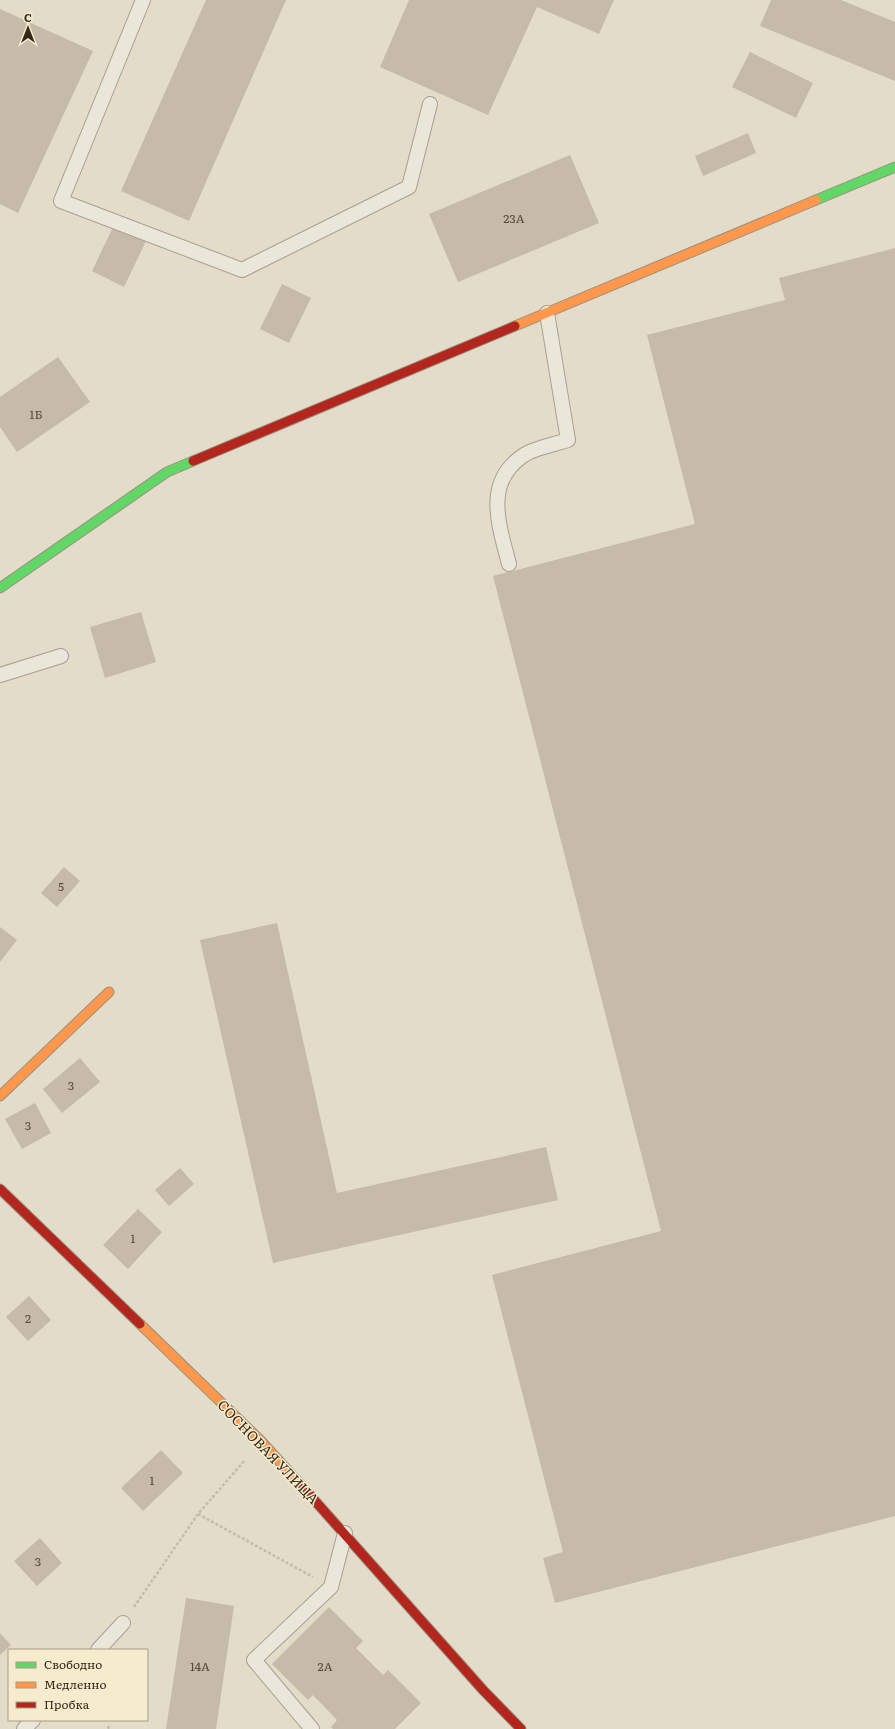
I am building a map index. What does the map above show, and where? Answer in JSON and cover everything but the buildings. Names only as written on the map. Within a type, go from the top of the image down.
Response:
[{"type":"street","points":[[0,588],[166,472],[895,167]]},
{"type":"street","points":[[0,1096],[109,992]]},
{"type":"street","name":"СОСНОВАЯ УЛИЦА","points":[[0,1189],[262,1442],[483,1690],[521,1729]]},
{"type":"lane","points":[[143,0],[61,201],[242,270],[409,187],[430,104]]},
{"type":"lane","points":[[509,564],[496,506],[500,481],[510,467],[524,454],[568,440],[547,313]]},
{"type":"lane","points":[[0,675],[61,656]]},
{"type":"lane","points":[[312,1729],[254,1660],[331,1587],[345,1534]]},
{"type":"lane","points":[[99,1649],[123,1623]]},
{"type":"lane","points":[[24,1729],[32,1721]]},
{"type":"path","points":[[123,1623],[198,1514],[262,1442]]},
{"type":"path","points":[[198,1514],[331,1587]]},
{"type":"traffic: fast","points":[[816,200],[895,167]]},
{"type":"traffic: fast","points":[[0,588],[167,472],[193,461]]},
{"type":"traffic: slow","points":[[515,326],[816,200]]},
{"type":"traffic: slow","points":[[0,1096],[109,992]]},
{"type":"traffic: slow","points":[[140,1324],[261,1441],[300,1484]]},
{"type":"traffic: jam","points":[[193,461],[515,326]]},
{"type":"traffic: jam","points":[[0,1189],[140,1324]]},
{"type":"traffic: jam","points":[[300,1484],[483,1690],[521,1729]]}]
